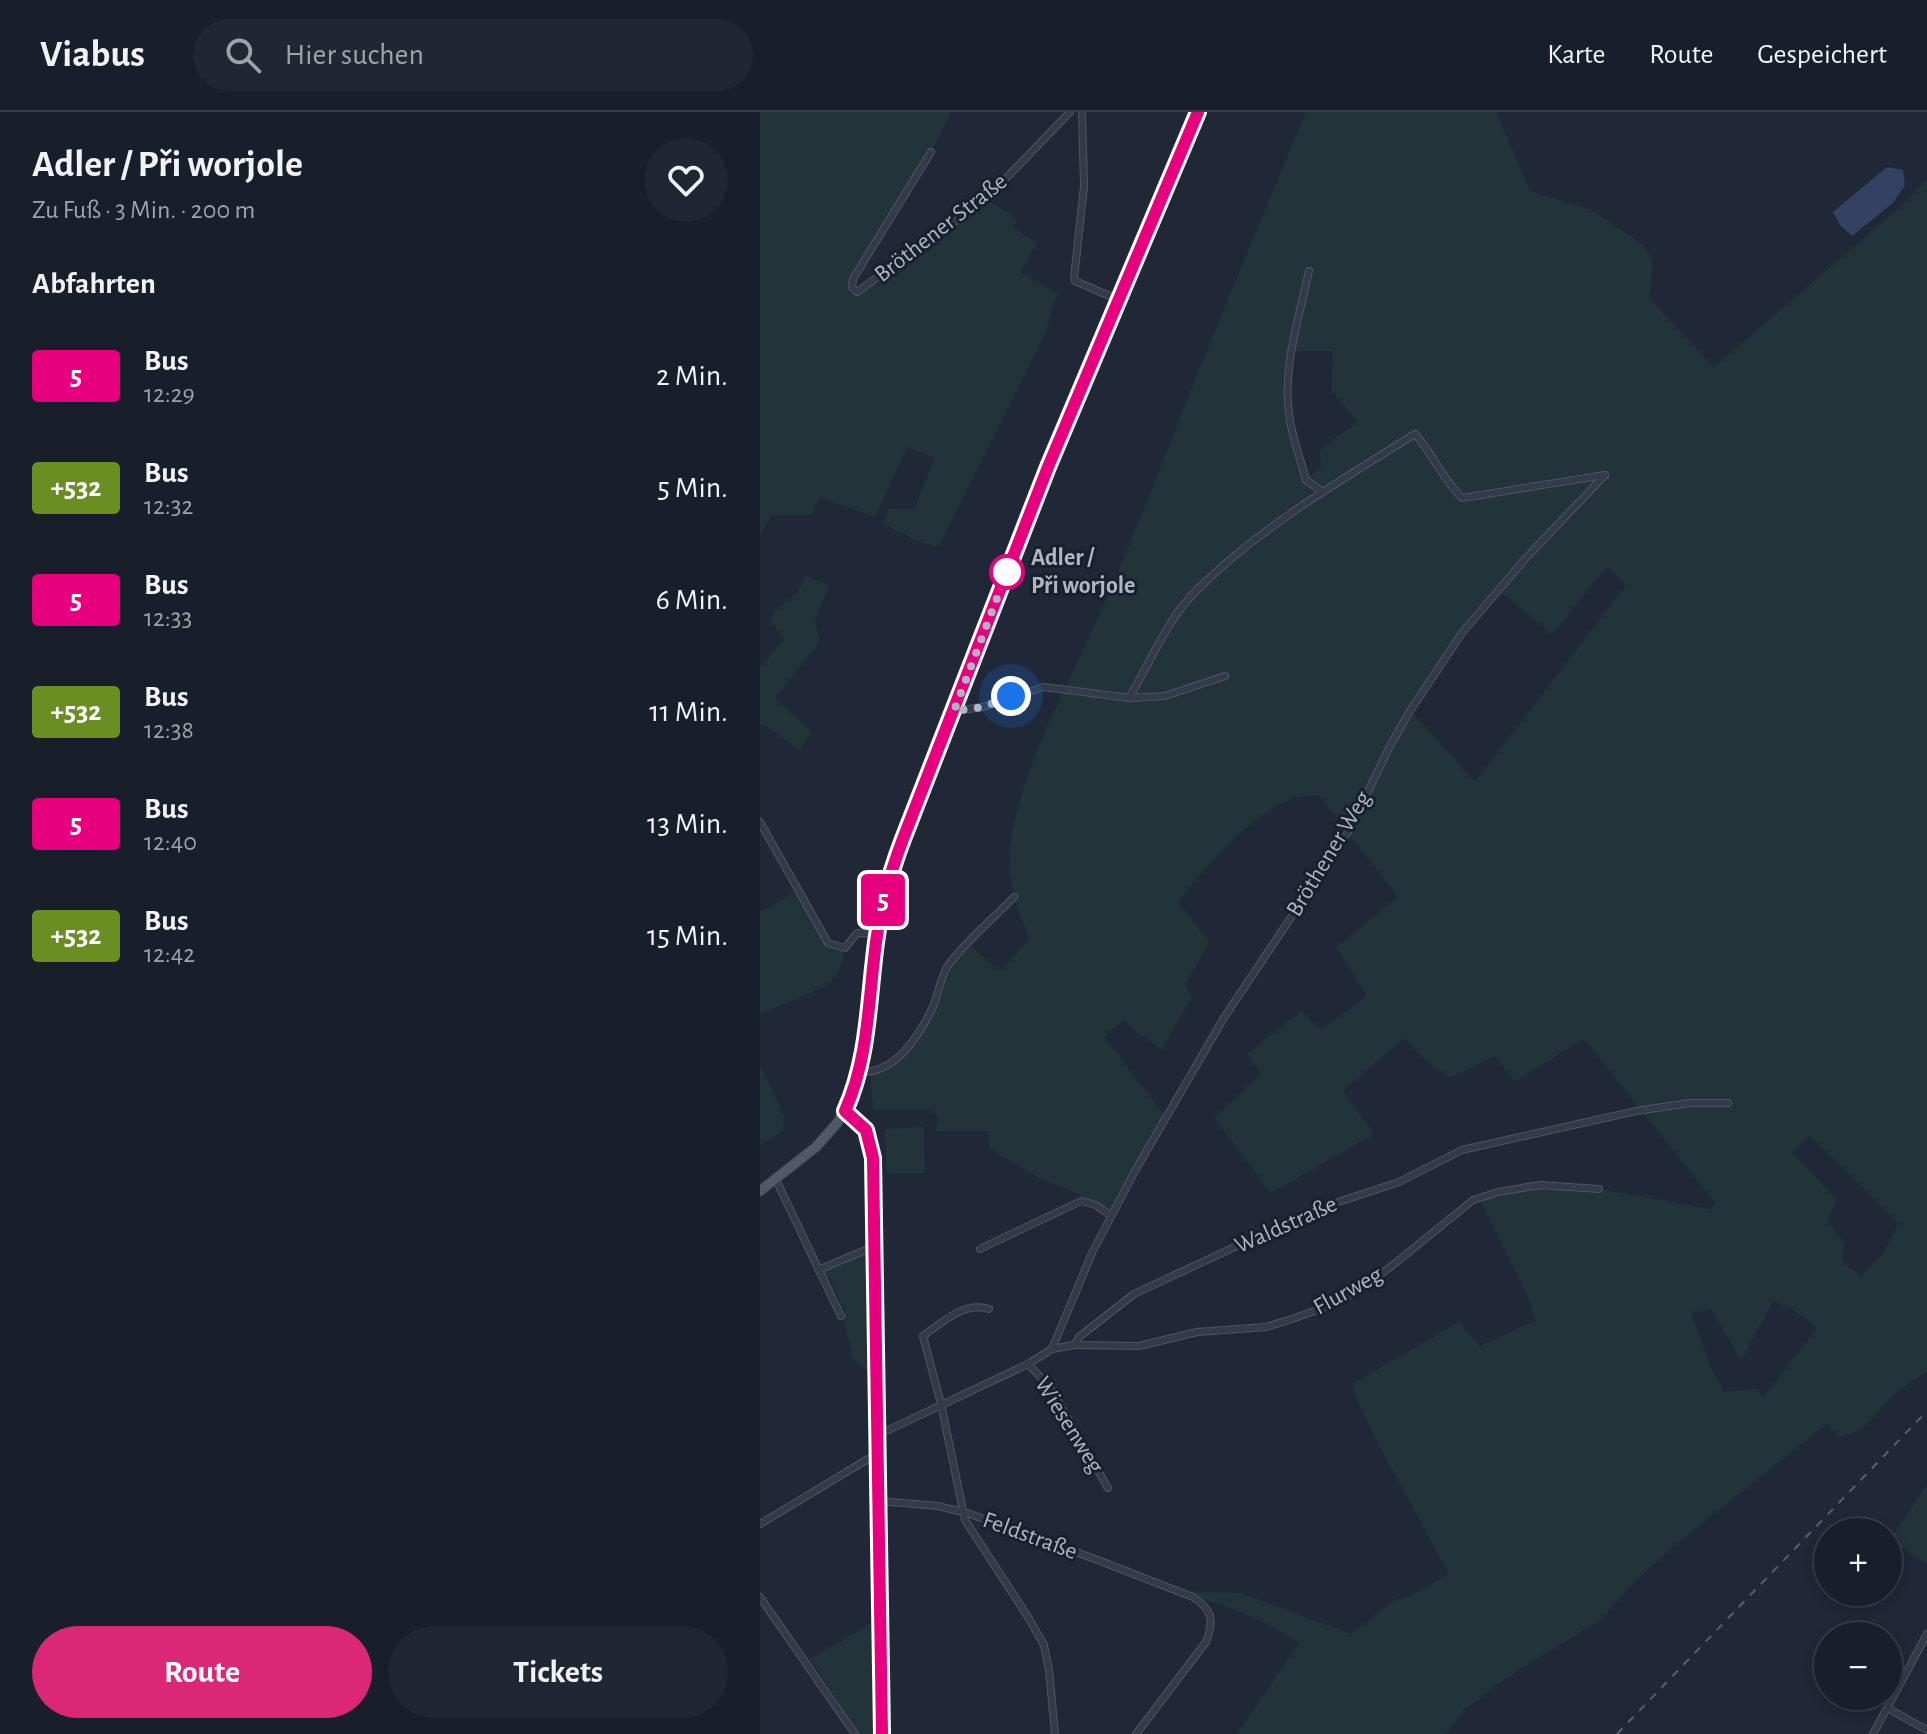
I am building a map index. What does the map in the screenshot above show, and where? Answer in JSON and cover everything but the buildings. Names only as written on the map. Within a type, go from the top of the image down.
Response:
[{"type":"main road","points":[[760,1191],[816,1147],[845,1111],[860,1072],[877,934],[895,860],[1048,467],[1198,112]]},
{"type":"street","name":"Bröthener Straße","points":[[931,152],[853,279],[852,287],[857,292],[986,199],[1070,112]]},
{"type":"street","points":[[1082,112],[1084,186],[1074,278],[1117,299]]},
{"type":"street","points":[[1129,698],[1178,612],[1196,590],[1257,538],[1323,492],[1306,480],[1290,420],[1290,365],[1309,271]]},
{"type":"street","name":"Bröthener Weg","points":[[1052,1349],[1111,1216],[1225,1016],[1348,832],[1391,744],[1452,647],[1525,559],[1605,475],[1462,498],[1446,482],[1432,452],[1415,434],[1323,492]]},
{"type":"street","points":[[954,711],[983,707],[1044,687],[1129,698],[1165,696],[1225,676]]},
{"type":"street","points":[[760,822],[828,943],[845,948],[857,933],[877,934]]},
{"type":"street","points":[[860,1072],[879,1071],[898,1059],[931,1010],[942,976],[950,963],[1014,897]]},
{"type":"street","name":"Waldstraße","points":[[1074,1345],[1079,1337],[1134,1294],[1314,1210],[1399,1182],[1462,1150],[1636,1111],[1690,1103],[1728,1103]]},
{"type":"street","points":[[845,1111],[860,1122],[870,1139],[883,1734]]},
{"type":"street","points":[[776,1180],[841,1316]]},
{"type":"street","name":"Flurweg","points":[[1074,1345],[1139,1346],[1197,1332],[1266,1327],[1323,1308],[1358,1291],[1473,1200],[1540,1185],[1599,1189]]},
{"type":"street","points":[[980,1249],[1081,1201],[1096,1205],[1111,1216]]},
{"type":"street","points":[[818,1270],[873,1247]]},
{"type":"street","points":[[989,1309],[977,1305],[969,1307],[923,1336],[968,1526],[1044,1645],[1055,1734]]},
{"type":"street","points":[[878,1435],[1028,1364],[1052,1349],[1074,1345]]},
{"type":"street","name":"Wiesenweg","points":[[1028,1364],[1050,1387],[1108,1488]]},
{"type":"street","points":[[760,1524],[878,1456]]},
{"type":"street","name":"Feldstraße","points":[[879,1501],[938,1506],[964,1512],[1193,1597],[1207,1608],[1212,1627],[1195,1659],[1136,1734]]},
{"type":"street","points":[[760,1597],[855,1734]]},
{"type":"street","points":[[1902,1680],[1927,1634]]},
{"type":"street","points":[[1873,1734],[1886,1710]]},
{"type":"street","points":[[1891,1710],[1927,1730]]},
{"type":"shaded area","points":[[760,112],[951,112],[931,152],[853,279],[852,288],[858,292],[987,199],[1017,220],[1013,227],[1037,243],[1020,272],[1057,293],[1045,335],[938,547],[883,524],[889,509],[914,509],[935,458],[907,447],[875,517],[820,497],[811,515],[772,515],[760,535]]},
{"type":"shaded area","points":[[1306,112],[1496,112],[1530,191],[1592,210],[1643,245],[1653,262],[1649,298],[1714,367],[1899,208],[1927,179],[1927,1372],[1896,1391],[1862,1430],[1839,1437],[1828,1423],[1675,1545],[1629,1587],[1602,1619],[1506,1678],[1463,1711],[1445,1734],[1237,1734],[1299,1643],[1239,1611],[1175,1591],[1240,1593],[1351,1634],[1394,1600],[1409,1597],[1449,1574],[1376,1440],[1353,1390],[1354,1383],[1459,1322],[1480,1346],[1536,1320],[1479,1198],[1540,1185],[1599,1189],[1711,1209],[1716,1204],[1584,1039],[1515,1081],[1494,1056],[1451,1078],[1425,1060],[1404,1038],[1343,1091],[1374,1134],[1271,1193],[1214,1118],[1261,1074],[1247,1054],[1301,1011],[1321,1030],[1367,996],[1336,947],[1398,897],[1319,795],[1288,800],[1256,820],[1214,859],[1178,902],[1209,942],[1185,985],[1192,997],[1161,1050],[1143,1035],[1139,1036],[1124,1019],[1104,1037],[1166,1117],[1110,1215],[1084,1201],[1081,1195],[1039,1178],[990,1149],[988,1131],[936,1131],[938,1117],[932,1110],[873,1110],[870,1073],[898,1059],[931,1010],[942,976],[968,944],[1000,971],[1030,939],[1016,903],[1009,866],[1011,840],[1028,777],[1039,745],[1120,567]],"holes":[[[1292,351],[1333,351],[1331,390],[1357,422],[1320,450],[1321,467],[1306,479],[1297,446],[1290,386]],[[1607,567],[1626,585],[1475,782],[1410,710],[1462,633],[1498,590],[1552,634]],[[1809,1135],[1899,1223],[1883,1253],[1861,1276],[1843,1262],[1844,1243],[1827,1220],[1837,1200],[1792,1152]],[[1774,1300],[1800,1314],[1817,1328],[1763,1398],[1757,1389],[1722,1392],[1691,1312],[1712,1310],[1741,1360]]]},
{"type":"shaded area","points":[[807,576],[829,586],[815,619],[819,639],[775,698],[812,732],[799,751],[773,730],[760,724],[760,668],[784,639],[771,621],[774,612],[796,593]]},
{"type":"shaded area","points":[[793,894],[801,895],[828,943],[845,948],[843,959],[837,974],[826,986],[760,1014],[760,912]]},
{"type":"shaded area","points":[[760,1066],[784,1115],[783,1131],[760,1145]]},
{"type":"shaded area","points":[[924,1127],[925,1173],[887,1174],[885,1129]]},
{"type":"shaded area","points":[[869,1252],[872,1368],[869,1372],[853,1358],[843,1317],[846,1314],[829,1277],[825,1279],[823,1272]]},
{"type":"shaded area","points":[[1927,1484],[1927,1564],[1902,1547],[1902,1521]]},
{"type":"shaded area","points":[[876,1621],[878,1734],[860,1734],[810,1659]]},
{"type":"water","points":[[1887,167],[1903,170],[1905,185],[1893,203],[1852,236],[1840,225],[1833,212]]},
{"type":"railway","points":[[1617,1734],[1927,1411]]},
{"type":"bus line","name":"5","points":[[882,1734],[873,1158],[866,1130],[845,1111],[862,1063],[885,891],[1048,467],[1198,112]]},
{"type":"place","name":"Adler / Při worjole","points":[[1007,572]]},
{"type":"route","points":[[1007,572],[954,711],[983,707],[1011,696]]}]
